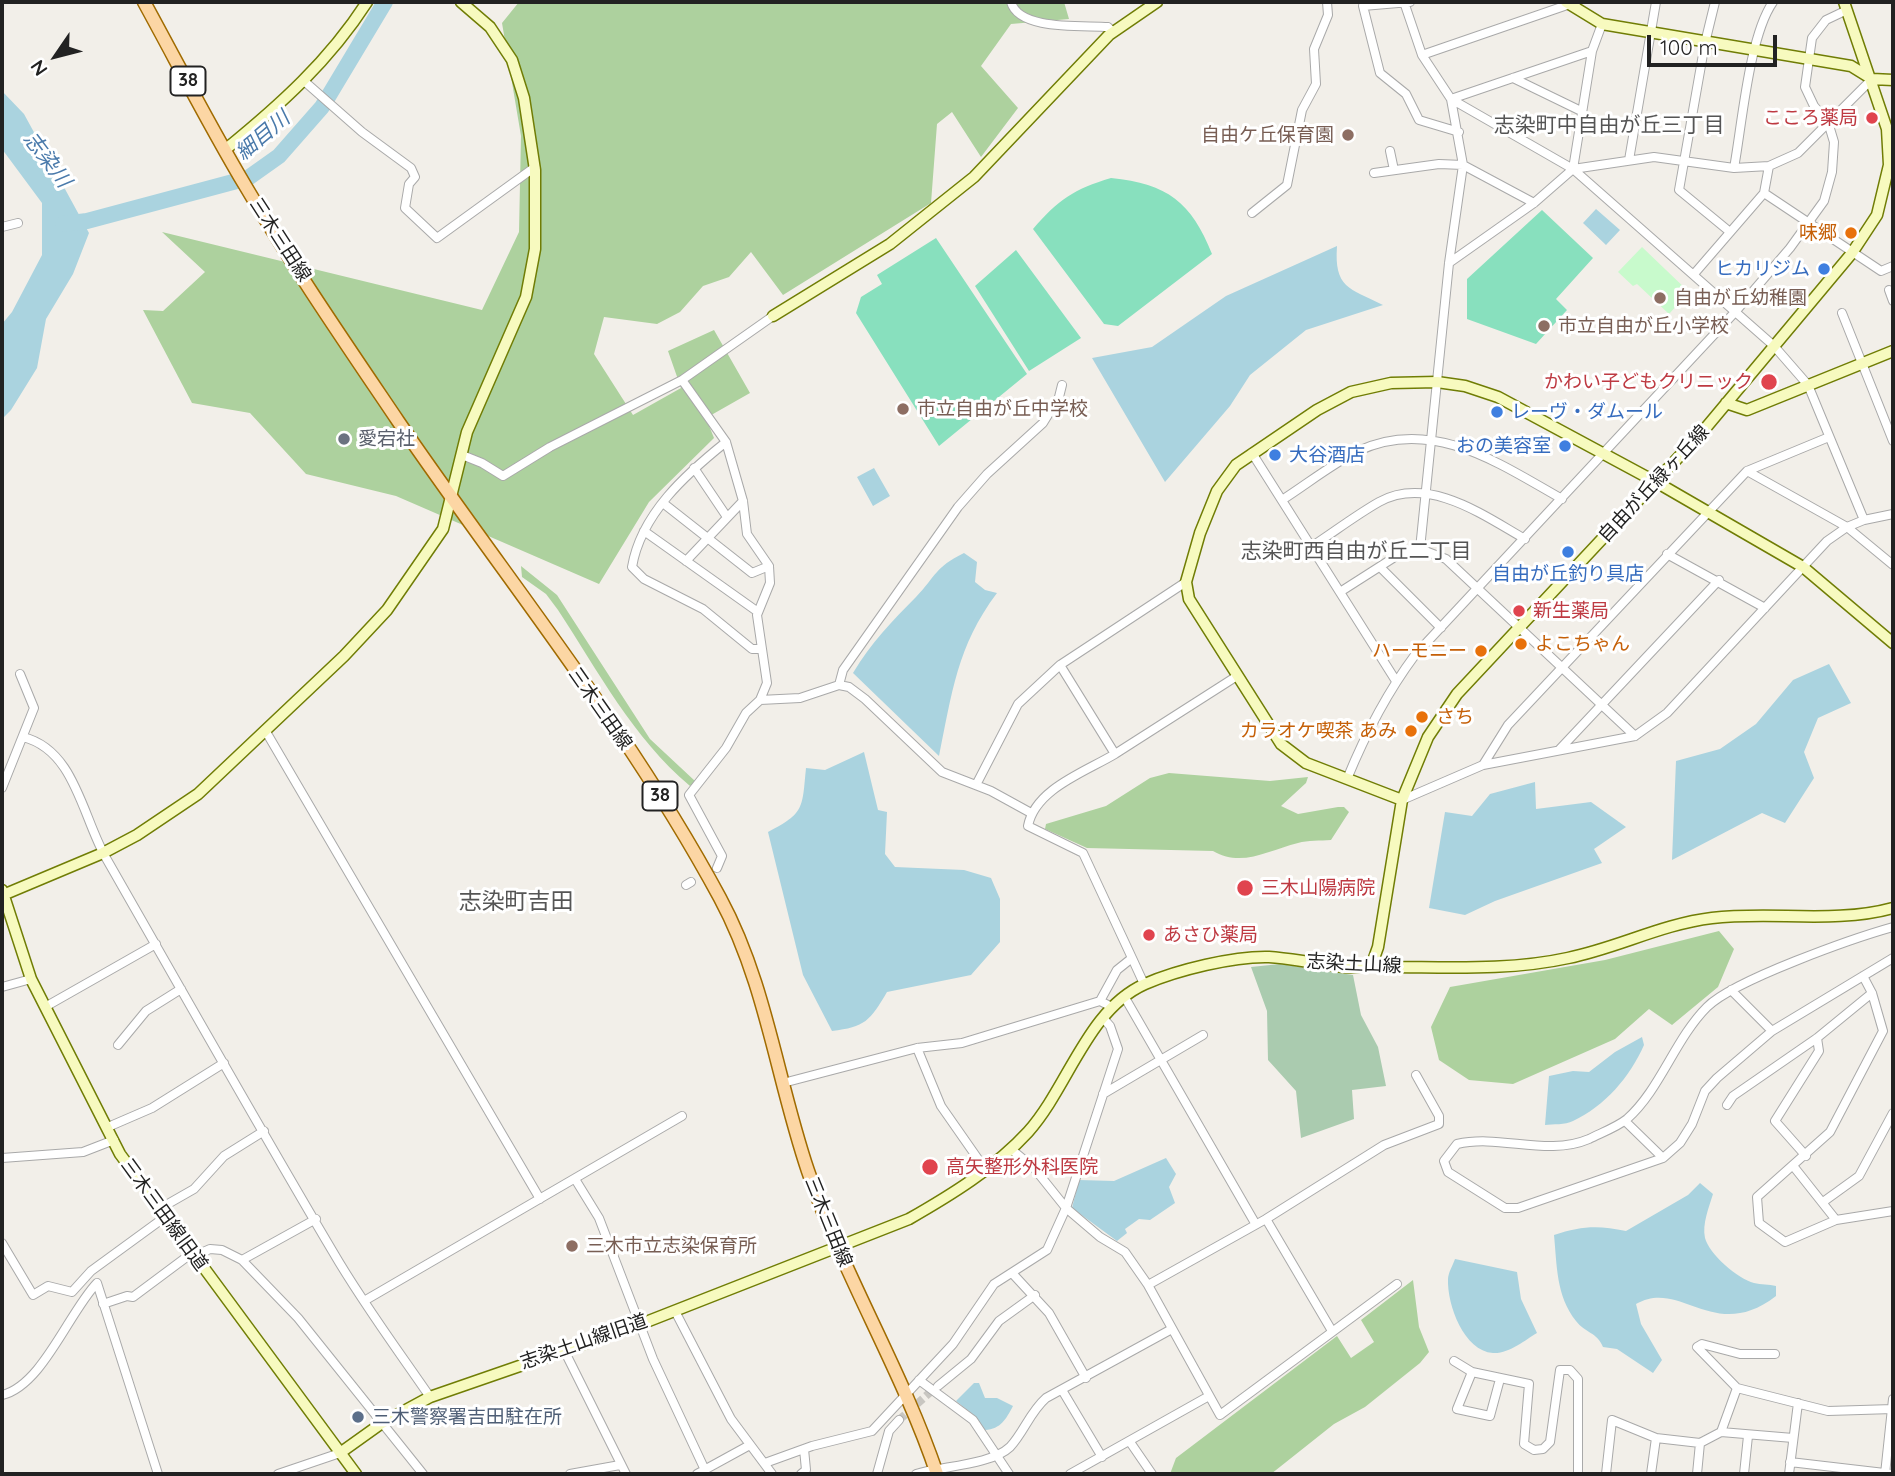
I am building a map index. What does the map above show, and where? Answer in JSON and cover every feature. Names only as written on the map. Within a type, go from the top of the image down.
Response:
[{"type":"main road","name":"三木三田線","points":[[144,2],[247,188],[452,497],[654,787],[722,901],[760,993],[806,1168],[836,1248],[905,1395],[936,1471]]},
{"type":"street","points":[[228,154],[321,64],[367,2]]},
{"type":"street","points":[[2,892],[103,853],[137,835],[198,794],[344,656],[387,610],[443,529],[467,432],[527,297],[536,249],[535,167],[524,98],[512,60],[490,27],[461,2]]},
{"type":"street","points":[[1011,2],[1013,10],[1027,20],[1108,27],[1113,32]]},
{"type":"street","points":[[463,455],[503,476],[550,447],[682,380],[773,316],[890,244],[974,177],[1113,32],[1157,2]]},
{"type":"street","points":[[1252,213],[1287,185],[1302,110],[1317,84],[1314,49],[1328,15],[1327,2]]},
{"type":"street","points":[[1420,549],[1449,263],[1463,165],[1459,132],[1451,99],[1422,55],[1406,2],[1363,6],[1380,73],[1406,94],[1419,120],[1459,132]]},
{"type":"street","points":[[1629,160],[1656,2]]},
{"type":"street","points":[[1715,2],[1705,43],[1679,190],[1730,232]]},
{"type":"street","points":[[1734,168],[1755,51],[1767,10],[1773,2]]},
{"type":"street","points":[[1422,55],[1570,3],[1602,24],[1652,35],[1851,66],[1872,79],[1893,79]]},
{"type":"street","points":[[1347,779],[1366,734],[1396,681],[1441,628],[1736,311],[1824,201],[1832,172],[1835,142],[1828,122],[1814,106],[1805,87],[1812,38],[1826,20],[1845,6]]},
{"type":"street","name":"自由が丘緑ヶ丘線","points":[[1373,961],[1378,947],[1389,861],[1402,800],[1428,737],[1457,694],[1726,404],[1852,253],[1877,215],[1889,187],[1887,129],[1845,6]]},
{"type":"street","points":[[1573,169],[1592,51],[1602,24]]},
{"type":"street","points":[[1451,99],[1592,51]]},
{"type":"street","points":[[1513,78],[1581,111]]},
{"type":"street","points":[[1449,263],[1534,204],[1573,169],[1654,157],[1734,168],[1769,166],[1798,153],[1872,79]]},
{"type":"street","points":[[304,81],[314,93],[411,168],[415,177],[409,184],[405,208],[437,238],[535,167]]},
{"type":"street","points":[[1451,99],[1573,169],[1774,346],[1808,385],[1864,520]]},
{"type":"street","points":[[1390,151],[1394,170]]},
{"type":"street","points":[[1374,173],[1439,164],[1463,165],[1534,204]]},
{"type":"street","points":[[1695,274],[1764,193],[1769,166]]},
{"type":"street","points":[[1764,193],[1881,271],[1893,266]]},
{"type":"street","points":[[2,227],[18,223]]},
{"type":"street","points":[[1889,290],[1893,301]]},
{"type":"street","points":[[1842,313],[1893,441]]},
{"type":"street","points":[[1726,404],[1747,410],[1893,351]]},
{"type":"street","points":[[682,380],[726,442],[743,501],[747,534],[769,566],[770,583],[758,612],[767,683],[760,700],[746,713],[726,748],[690,795],[722,856],[718,868]]},
{"type":"street","points":[[1893,514],[1864,520],[1847,527],[1827,541],[1803,567],[1765,608],[1667,713],[1636,736],[1483,765],[1402,800],[1306,763],[1281,744],[1189,599],[1186,582],[1217,491],[1236,465],[1352,392],[1391,383],[1437,382],[1465,386],[1498,397],[1656,482],[1803,567],[1893,643]]},
{"type":"street","points":[[839,685],[842,670],[958,507],[987,474],[1043,422],[1059,397],[1062,385]]},
{"type":"street","points":[[1483,765],[1508,725],[1747,471],[1829,437]]},
{"type":"street","points":[[1282,500],[1358,451],[1391,440],[1431,440],[1476,451],[1562,499]]},
{"type":"street","points":[[726,442],[694,468],[663,503],[644,531],[632,567],[644,579],[703,608],[752,649],[762,649]]},
{"type":"street","points":[[1252,453],[1396,681]]},
{"type":"street","points":[[694,468],[727,517]]},
{"type":"street","points":[[1747,471],[1847,527],[1893,565]]},
{"type":"street","points":[[1311,547],[1381,501],[1404,494],[1425,493],[1470,508],[1525,539]]},
{"type":"street","points":[[686,561],[743,501]]},
{"type":"street","points":[[663,503],[752,573],[769,566]]},
{"type":"street","points":[[644,531],[758,612]]},
{"type":"street","points":[[1340,592],[1401,553],[1420,549],[1446,559],[1636,736]]},
{"type":"street","points":[[1667,554],[1719,580],[1765,608]]},
{"type":"street","points":[[1380,566],[1441,628]]},
{"type":"street","points":[[1559,750],[1719,580]]},
{"type":"street","points":[[976,786],[1018,704],[1060,665],[1186,582]]},
{"type":"street","points":[[1060,665],[1115,754]]},
{"type":"street","points":[[2,788],[34,708],[20,674]]},
{"type":"street","points":[[1144,984],[1083,853],[1028,826],[1031,813],[1045,796],[1237,677]]},
{"type":"street","points":[[760,700],[800,698],[839,685],[849,687],[942,772],[1031,813]]},
{"type":"street","points":[[265,730],[540,1199]]},
{"type":"street","points":[[23,737],[41,741],[56,755],[103,853],[224,1063],[365,1301],[430,1397]]},
{"type":"street","name":"三木三田線旧道","points":[[2,892],[4,908],[31,979],[131,1172],[356,1474]]},
{"type":"street","name":"志染土山線","points":[[836,1248],[909,1219],[959,1190],[1011,1149],[1042,1114],[1103,1018],[1124,996],[1144,984],[1243,959],[1270,957],[1353,968],[1373,961],[1387,967],[1533,964],[1570,958],[1652,931],[1709,919],[1751,915],[1869,915],[1893,908]]},
{"type":"street","points":[[1893,927],[1828,950],[1731,990],[1710,1003],[1689,1026],[1640,1106],[1625,1121],[1586,1140],[1557,1147],[1487,1141],[1457,1144],[1444,1161],[1448,1172],[1505,1208],[1518,1208],[1663,1158],[1680,1143],[1692,1124],[1705,1091],[1772,1031],[1893,958]]},
{"type":"street","points":[[45,1007],[156,944]]},
{"type":"street","points":[[1100,1001],[1117,970],[1132,958]]},
{"type":"street","points":[[1863,976],[1872,993],[1883,1031],[1830,1132],[1794,1167],[1757,1197],[1759,1223],[1785,1242],[1836,1220],[1893,1211]]},
{"type":"street","points":[[2,986],[31,979]]},
{"type":"street","points":[[118,1045],[146,1011],[181,989]]},
{"type":"street","points":[[1731,990],[1772,1031]]},
{"type":"street","points":[[1727,1105],[1733,1096],[1817,1038],[1872,993]]},
{"type":"street","points":[[1124,996],[1255,1223]]},
{"type":"street","points":[[783,1083],[917,1048],[961,1044],[1100,1001],[1112,1007]]},
{"type":"street","points":[[765,1463],[804,1449],[872,1431],[953,1344],[994,1284],[1047,1250],[1066,1208],[1118,1049],[1110,1026],[1103,1018]]},
{"type":"street","points":[[1103,1094],[1203,1035]]},
{"type":"street","points":[[1805,1156],[1775,1121],[1819,1051],[1817,1038]]},
{"type":"street","points":[[917,1048],[941,1106],[985,1169]]},
{"type":"street","points":[[108,1127],[152,1108],[224,1063]]},
{"type":"street","points":[[1147,1285],[1266,1219],[1384,1145],[1439,1124],[1438,1116],[1416,1075]]},
{"type":"street","points":[[1823,1202],[1859,1176],[1893,1112]]},
{"type":"street","points":[[365,1301],[682,1116]]},
{"type":"street","points":[[1625,1121],[1663,1158]]},
{"type":"street","points":[[2,1243],[33,1295],[48,1286],[72,1292],[91,1271],[194,1189],[224,1156],[264,1131]]},
{"type":"street","points":[[2,1158],[83,1152],[114,1140]]},
{"type":"street","points":[[1011,1149],[1034,1168],[1066,1208],[1100,1237],[1125,1252],[1147,1285],[1220,1415],[1397,1284]]},
{"type":"street","points":[[1794,1167],[1836,1220]]},
{"type":"street","points":[[575,1179],[599,1218],[653,1359],[701,1472],[748,1446]]},
{"type":"street","points":[[242,1260],[316,1219]]},
{"type":"street","points":[[1266,1219],[1332,1331]]},
{"type":"street","name":"志染土山線旧道","points":[[340,1453],[382,1423],[430,1397],[641,1324],[836,1248]]},
{"type":"street","points":[[103,1304],[127,1296],[133,1297],[193,1254],[222,1250],[242,1260],[298,1318],[423,1474]]},
{"type":"street","points":[[91,1271],[158,1474]]},
{"type":"street","points":[[1012,1273],[1035,1295],[1086,1378]]},
{"type":"street","points":[[2,1395],[10,1393],[34,1374],[82,1298],[97,1283]]},
{"type":"street","points":[[938,1386],[971,1359],[999,1321],[1035,1295]]},
{"type":"street","points":[[675,1311],[731,1419],[748,1446],[772,1474]]},
{"type":"street","points":[[916,1474],[996,1457],[1010,1447],[1034,1409],[1062,1390],[1170,1330]]},
{"type":"street","points":[[1775,1354],[1732,1353],[1702,1344],[1697,1347],[1737,1388],[1828,1412],[1893,1409]]},
{"type":"street","points":[[564,1350],[601,1418],[626,1474]]},
{"type":"street","points":[[1454,1361],[1472,1372],[1528,1384],[1524,1444],[1534,1450],[1543,1449],[1550,1442],[1560,1370],[1570,1370],[1578,1379],[1578,1474]]},
{"type":"street","points":[[1472,1372],[1457,1409],[1490,1416],[1500,1379]]},
{"type":"street","points":[[919,1380],[973,1420],[1009,1474]]},
{"type":"street","points":[[1721,1432],[1737,1388]]},
{"type":"street","points":[[1062,1390],[1102,1457]]},
{"type":"street","points":[[1070,1474],[1209,1396]]},
{"type":"street","points":[[1790,1462],[1888,1474],[1893,1399]]},
{"type":"street","points":[[1789,1474],[1798,1403]]},
{"type":"street","points":[[877,1474],[889,1431],[899,1420]]},
{"type":"street","points":[[1606,1474],[1612,1420],[1656,1438],[1700,1443],[1721,1432],[1793,1438]]},
{"type":"street","points":[[1744,1474],[1748,1436]]},
{"type":"street","points":[[1651,1474],[1656,1438]]},
{"type":"street","points":[[1130,1442],[1152,1474]]},
{"type":"street","points":[[1697,1474],[1700,1443]]},
{"type":"street","points":[[801,1474],[806,1470],[804,1449]]},
{"type":"street","points":[[278,1474],[340,1453]]},
{"type":"street","points":[[570,1474],[620,1465]]},
{"type":"green space","points":[[519,2],[1064,2],[1069,19],[1011,24],[981,66],[1018,108],[981,157],[952,112],[937,124],[931,203],[783,295],[751,252],[729,277],[703,286],[680,312],[657,324],[604,317],[594,354],[633,415],[681,388],[668,351],[714,330],[750,393],[706,418],[714,438],[649,502],[599,584],[396,496],[306,474],[250,413],[192,403],[143,310],[163,311],[205,272],[162,232],[482,310],[519,232],[521,136],[502,23]]},
{"type":"green space","points":[[1111,178],[1148,185],[1175,199],[1195,221],[1212,254],[1118,326],[1104,324],[1033,229],[1068,197]]},
{"type":"green space","points":[[1542,210],[1593,258],[1556,299],[1567,310],[1536,344],[1467,319],[1467,279]]},
{"type":"green space","points":[[936,238],[1027,374],[939,446],[856,313],[861,297],[882,284],[877,275]]},
{"type":"green space","points":[[1642,247],[1689,292],[1669,314],[1637,284],[1633,286],[1618,272]]},
{"type":"green space","points":[[1016,250],[1081,338],[1029,371],[975,286]]},
{"type":"green space","points":[[521,566],[557,595],[650,739],[695,781],[690,786],[651,747],[634,725],[546,594],[522,577]]},
{"type":"green space","points":[[1169,773],[1270,781],[1308,777],[1306,783],[1281,806],[1298,814],[1338,807],[1344,807],[1349,812],[1331,840],[1302,842],[1245,858],[1224,856],[1213,851],[1087,848],[1045,829],[1046,824],[1106,806],[1150,778]]},
{"type":"green space","points":[[1719,931],[1734,949],[1718,987],[1672,1025],[1649,1009],[1615,1039],[1513,1084],[1469,1080],[1439,1060],[1431,1027],[1450,987],[1605,960]]},
{"type":"green space","points":[[1280,964],[1353,975],[1361,1015],[1378,1047],[1386,1086],[1352,1090],[1354,1119],[1301,1138],[1296,1091],[1268,1060],[1267,1011],[1251,967]]},
{"type":"green space","points":[[1413,1280],[1419,1327],[1429,1352],[1420,1363],[1365,1407],[1334,1424],[1271,1474],[1170,1474],[1176,1458],[1337,1336],[1351,1358],[1374,1342],[1361,1320]]},
{"type":"water","name":"志染川","points":[[2,91],[24,114],[89,233],[73,274],[46,319],[37,368],[11,410],[2,419],[2,324],[12,312],[42,255],[42,203],[2,149]]},
{"type":"water","points":[[1596,209],[1620,230],[1606,245],[1583,223]]},
{"type":"water","points":[[1337,246],[1341,279],[1361,295],[1383,305],[1306,330],[1250,375],[1230,406],[1165,482],[1092,358],[1152,347],[1226,296]]},
{"type":"water","points":[[874,468],[890,496],[873,506],[857,477]]},
{"type":"water","points":[[964,553],[977,562],[975,582],[985,590],[997,593],[964,651],[939,756],[853,673],[882,633],[937,572]]},
{"type":"water","points":[[1829,664],[1851,703],[1818,718],[1804,752],[1814,778],[1785,823],[1762,813],[1672,860],[1676,761],[1720,749],[1756,724],[1793,680]]},
{"type":"water","points":[[864,752],[878,810],[887,812],[885,854],[895,867],[964,870],[991,878],[1000,899],[1000,942],[971,975],[887,992],[866,1021],[832,1031],[803,975],[768,832],[789,820],[799,808],[804,792],[806,768],[825,770]]},
{"type":"water","points":[[1535,782],[1536,809],[1591,802],[1626,827],[1594,849],[1602,863],[1495,901],[1465,915],[1429,908],[1445,812],[1472,816],[1490,794]]},
{"type":"water","points":[[1642,1037],[1644,1045],[1632,1068],[1606,1099],[1573,1121],[1545,1125],[1549,1076],[1573,1071],[1589,1072],[1615,1052]]},
{"type":"water","points":[[1166,1158],[1176,1174],[1169,1187],[1175,1203],[1150,1220],[1139,1219],[1125,1229],[1127,1233],[1117,1241],[1072,1208],[1079,1180],[1114,1181]]},
{"type":"water","points":[[1700,1183],[1713,1194],[1704,1227],[1705,1238],[1712,1251],[1725,1265],[1747,1281],[1776,1286],[1776,1296],[1754,1309],[1734,1314],[1716,1313],[1668,1299],[1652,1298],[1636,1304],[1641,1324],[1662,1360],[1653,1373],[1617,1349],[1603,1347],[1598,1338],[1576,1321],[1561,1291],[1554,1235],[1590,1227],[1626,1231],[1688,1195]]},
{"type":"water","points":[[1455,1259],[1517,1272],[1521,1299],[1537,1333],[1499,1353],[1483,1350],[1474,1344],[1459,1325],[1448,1290],[1448,1277]]},
{"type":"water","points":[[974,1383],[979,1383],[985,1398],[997,1398],[1013,1406],[995,1428],[985,1430],[975,1416],[956,1401]]},
{"type":"waterway","name":"細目川","points":[[63,224],[87,221],[248,178],[279,156],[322,107],[385,2]]},
{"type":"tunnel","points":[[899,1420],[936,1387]]},
{"type":"place","name":"こころ薬局","points":[[1872,118]]},
{"type":"place","name":"自由ケ丘保育園","points":[[1348,135]]},
{"type":"place","name":"味郷","points":[[1851,233]]},
{"type":"place","name":"ヒカリジム","points":[[1824,269]]},
{"type":"place","name":"自由が丘幼稚園","points":[[1660,298]]},
{"type":"place","name":"市立自由が丘小学校","points":[[1544,326]]},
{"type":"place","name":"かわい子どもクリニック","points":[[1769,382]]},
{"type":"place","name":"市立自由が丘中学校","points":[[903,409]]},
{"type":"place","name":"レーヴ・ダムール","points":[[1497,412]]},
{"type":"place","name":"愛宕社","points":[[344,439]]},
{"type":"place","name":"おの美容室","points":[[1565,446]]},
{"type":"place","name":"大谷酒店","points":[[1275,455]]},
{"type":"place","name":"自由が丘釣り具店","points":[[1568,552]]},
{"type":"place","name":"新生薬局","points":[[1519,611]]},
{"type":"place","name":"よこちゃん","points":[[1521,644]]},
{"type":"place","name":"ハーモニー","points":[[1481,651]]},
{"type":"place","name":"さち","points":[[1422,717]]},
{"type":"place","name":"カラオケ喫茶 あみ","points":[[1411,731]]},
{"type":"place","name":"三木山陽病院","points":[[1245,888]]},
{"type":"place","name":"あさひ薬局","points":[[1149,935]]},
{"type":"place","name":"高矢整形外科医院","points":[[930,1167]]},
{"type":"place","name":"三木市立志染保育所","points":[[572,1246]]},
{"type":"place","name":"三木警察署吉田駐在所","points":[[358,1417]]},
{"type":"district","name":"志染町中自由が丘三丁目","points":[[1609,126]]},
{"type":"district","name":"志染町西自由が丘二丁目","points":[[1356,552]]},
{"type":"district","name":"志染町吉田","points":[[516,902]]}]
